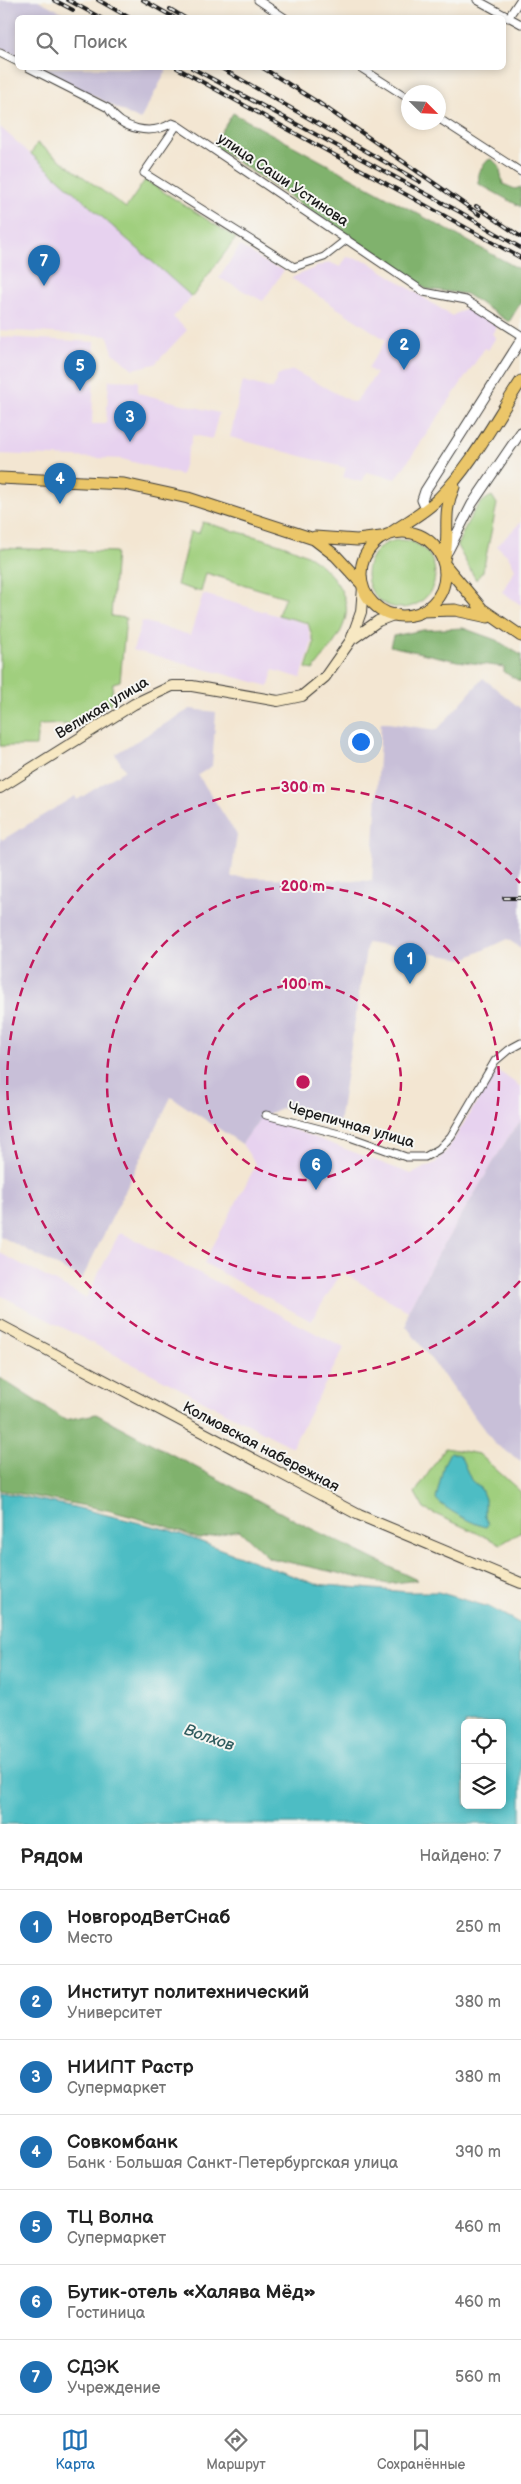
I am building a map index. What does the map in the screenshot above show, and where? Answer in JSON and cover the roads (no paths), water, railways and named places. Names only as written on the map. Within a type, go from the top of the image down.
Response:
[{"type":"main road","points":[[352,640],[361,612],[361,567],[363,558],[372,545],[439,499],[460,474],[521,381]]},
{"type":"main road","points":[[418,612],[431,605],[441,592],[445,560],[446,507],[460,474]]},
{"type":"main road","points":[[0,478],[130,485],[188,498],[306,535],[342,540],[409,533],[423,538],[435,547],[476,603],[492,618],[521,636]]},
{"type":"main road","points":[[306,535],[333,552],[362,585],[373,603],[386,612],[396,614]]},
{"type":"main road","points":[[352,640],[378,621],[396,614],[455,610],[492,618]]},
{"type":"main road","name":"Великая улица","points":[[0,788],[134,704],[172,686],[192,686],[278,701],[294,699],[320,682],[352,640]]},
{"type":"main road","name":"Колмовская набережная","points":[[0,1325],[359,1515],[446,1552],[520,1579]]},
{"type":"street","points":[[258,0],[280,15]]},
{"type":"street","points":[[477,0],[503,15]]},
{"type":"street","points":[[520,0],[508,18],[521,24]]},
{"type":"street","points":[[0,53],[15,60]]},
{"type":"street","points":[[33,70],[108,108],[115,119],[132,128],[161,130],[172,123],[177,125],[144,172],[294,268],[324,256],[346,239]]},
{"type":"street","points":[[364,70],[401,94]]},
{"type":"street","points":[[446,123],[521,172]]},
{"type":"street","name":"улица Саши Устинова","points":[[177,125],[424,292],[466,300],[521,335]]},
{"type":"street","points":[[426,509],[422,500],[425,491],[521,340]]},
{"type":"street","points":[[445,560],[487,482],[521,432]]},
{"type":"street","name":"Черепичная улица","points":[[266,1115],[347,1136],[406,1157],[424,1158],[439,1150],[451,1136],[495,1061],[508,1050],[521,1043]]},
{"type":"water","points":[[450,1452],[460,1455],[471,1480],[481,1489],[485,1499],[485,1517],[488,1524],[486,1527],[459,1516],[436,1499],[444,1464]]},
{"type":"water","name":"Волхов","points":[[0,1492],[70,1506],[169,1530],[315,1584],[408,1592],[438,1592],[489,1607],[521,1624],[521,1824],[0,1824]]},
{"type":"railway","points":[[54,0],[73,10]]},
{"type":"railway","points":[[68,0],[96,15]]},
{"type":"railway","points":[[98,0],[125,15]]},
{"type":"railway","points":[[143,0],[170,15]]},
{"type":"railway","points":[[170,9],[180,15]]},
{"type":"railway","points":[[181,70],[521,258]]},
{"type":"railway","points":[[196,70],[460,212],[521,248]]},
{"type":"railway","points":[[224,70],[420,182]]},
{"type":"railway","points":[[266,70],[319,103],[480,215]]},
{"type":"railway","points":[[476,206],[521,237]]},
{"type":"railway","points":[[504,898],[521,898]]},
{"type":"place","name":"СДЭК","points":[[44,286]]},
{"type":"place","name":"Институт политехнический","points":[[404,370]]},
{"type":"place","name":"ТЦ Волна","points":[[80,391]]},
{"type":"place","name":"НИИПТ Растр","points":[[130,442]]},
{"type":"place","name":"Совкомбанк","points":[[60,504]]},
{"type":"place","name":"НовгородВетСнаб","points":[[410,984]]},
{"type":"place","name":"Бутик-отель «Халява Мёд»","points":[[316,1190]]}]
